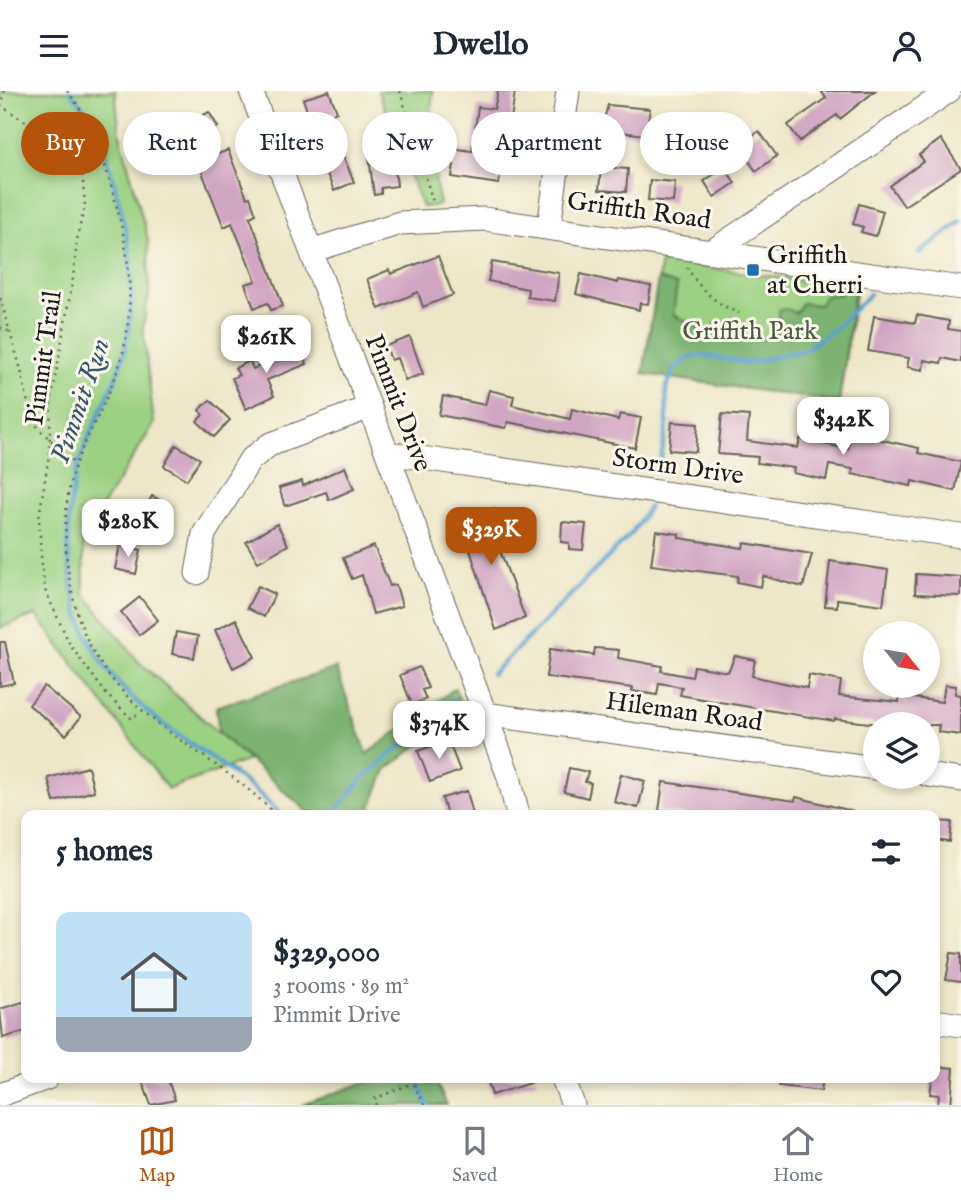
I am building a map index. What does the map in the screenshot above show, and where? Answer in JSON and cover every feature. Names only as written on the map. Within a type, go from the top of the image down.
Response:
[{"type":"street","name":"Pimmit Drive","points":[[251,91],[509,777],[517,810]]},
{"type":"street","points":[[549,227],[568,91]]},
{"type":"street","points":[[714,250],[949,91]]},
{"type":"street","name":"Griffith Road","points":[[311,251],[388,226],[437,219],[484,219],[687,246],[961,288]]},
{"type":"street","points":[[197,573],[204,534],[250,460],[269,445],[370,407]]},
{"type":"street","name":"Storm Drive","points":[[387,453],[961,536]]},
{"type":"street","name":"Hileman Road","points":[[485,714],[863,766]]},
{"type":"street","points":[[940,777],[961,780]]},
{"type":"street","points":[[940,1022],[961,1025]]},
{"type":"street","points":[[0,1095],[33,1083]]},
{"type":"street","points":[[565,1083],[573,1105]]},
{"type":"path","name":"Pimmit Trail","points":[[4,91],[1,106],[71,149],[77,156],[85,197],[51,402],[39,517],[45,590],[70,645],[107,695],[132,719],[140,711]]},
{"type":"path","name":"Pimmit Trail","points":[[67,91],[91,127],[105,164],[121,219],[130,275],[123,349],[110,390],[76,464],[66,537],[73,601],[93,653],[140,711],[233,776],[270,810]]},
{"type":"path","points":[[400,91],[437,219]]},
{"type":"path","points":[[687,246],[686,265],[692,276],[713,299],[739,313]]},
{"type":"path","points":[[0,298],[30,413],[49,438],[76,464]]},
{"type":"path","points":[[0,328],[11,332]]},
{"type":"path","points":[[377,1105],[374,1099],[413,1083],[424,1105]]},
{"type":"green space","points":[[0,91],[115,91],[123,146],[123,175],[131,175],[148,239],[149,293],[143,328],[154,424],[83,537],[84,593],[139,662],[249,760],[168,789],[36,615],[0,628]]},
{"type":"green space","points":[[378,91],[433,91],[431,112],[386,112]]},
{"type":"green space","points":[[410,175],[434,175],[440,205],[422,207]]},
{"type":"green space","name":"Griffith Park","points":[[661,261],[856,288],[839,402],[643,374]]},
{"type":"green space","name":"Griffith Park","points":[[658,279],[677,285],[673,315],[711,333],[717,322],[739,325],[738,337],[775,338],[779,310],[787,309],[796,313],[802,303],[819,305],[825,296],[840,294],[842,286],[855,288],[839,402],[643,374]]},
{"type":"green space","points":[[336,668],[367,754],[455,688],[463,710],[386,770],[370,810],[305,810],[219,733],[216,707]]},
{"type":"green space","points":[[362,1083],[436,1083],[447,1105],[302,1105]]},
{"type":"building","points":[[329,91],[337,112],[308,112],[303,99]]},
{"type":"building","points":[[498,91],[515,91],[512,112],[477,112],[478,107],[494,109]]},
{"type":"building","points":[[821,91],[875,91],[840,119],[837,115],[800,141],[788,125],[826,98]]},
{"type":"building","points":[[608,105],[650,109],[650,112],[640,112],[640,134],[626,133],[626,112],[606,112]]},
{"type":"building","points":[[759,131],[777,156],[756,171],[753,167],[753,135]]},
{"type":"building","points":[[941,139],[961,169],[904,206],[890,186],[924,161],[919,155]]},
{"type":"building","points":[[457,149],[471,151],[471,175],[500,175],[499,184],[452,177],[457,175]]},
{"type":"building","points":[[228,150],[235,175],[238,175],[247,198],[250,197],[256,214],[250,217],[283,306],[271,310],[268,303],[254,308],[245,284],[256,281],[232,223],[224,227],[203,175],[221,175],[221,153]]},
{"type":"building","points":[[348,167],[354,182],[334,191],[327,175],[348,175]]},
{"type":"building","points":[[628,169],[626,192],[599,190],[600,175],[626,175]]},
{"type":"building","points":[[371,175],[396,175],[397,186],[381,188],[381,194],[374,195]]},
{"type":"building","points":[[713,175],[730,175],[735,183],[714,197],[704,181]]},
{"type":"building","points":[[650,180],[675,182],[673,202],[648,200]]},
{"type":"building","points":[[859,204],[883,211],[876,236],[861,232],[863,227],[853,224]]},
{"type":"building","points":[[438,256],[453,295],[423,307],[418,292],[379,309],[367,279],[389,270],[391,274]]},
{"type":"building","points":[[492,262],[559,273],[555,301],[527,297],[528,289],[488,281]]},
{"type":"building","points":[[581,274],[618,283],[618,280],[651,286],[648,304],[640,303],[639,310],[576,294]]},
{"type":"building","points":[[917,315],[949,321],[948,329],[961,331],[961,362],[942,358],[941,363],[924,360],[923,370],[907,367],[909,358],[868,351],[874,316],[915,323]]},
{"type":"building","points":[[410,337],[423,374],[405,380],[397,358],[391,360],[386,346]]},
{"type":"building","points":[[298,341],[307,364],[267,380],[274,396],[246,409],[232,378],[239,375],[235,368],[250,361],[253,369],[279,358],[276,350]]},
{"type":"building","points":[[489,390],[514,396],[512,405],[570,419],[572,409],[618,420],[620,414],[641,418],[635,448],[508,422],[506,428],[439,415],[443,396],[485,405]]},
{"type":"building","points":[[210,400],[230,420],[214,437],[197,421],[203,415],[199,410]]},
{"type":"building","points":[[722,414],[749,416],[747,441],[798,448],[800,439],[848,449],[850,433],[919,448],[918,453],[961,462],[955,491],[912,481],[911,486],[852,474],[853,469],[829,465],[826,480],[793,473],[794,468],[757,463],[758,457],[718,454]]},
{"type":"building","points":[[672,422],[698,424],[696,452],[669,450]]},
{"type":"building","points":[[176,445],[200,459],[187,480],[164,466]]},
{"type":"building","points":[[345,467],[354,489],[329,500],[326,492],[285,506],[279,488],[302,481],[303,486]]},
{"type":"building","points":[[152,496],[172,507],[166,517],[163,515],[153,532],[137,523]]},
{"type":"building","points":[[495,508],[503,531],[494,534],[525,618],[496,630],[468,544],[463,546],[455,523]]},
{"type":"building","points":[[562,522],[586,524],[583,550],[569,549],[569,543],[561,542]]},
{"type":"building","points":[[277,524],[288,545],[258,562],[246,542]]},
{"type":"building","points":[[656,531],[679,534],[679,538],[743,548],[744,543],[812,554],[803,587],[763,576],[761,587],[737,582],[738,576],[651,565]]},
{"type":"building","points":[[120,545],[141,550],[136,574],[115,569]]},
{"type":"building","points":[[374,546],[390,586],[396,585],[402,606],[373,614],[362,575],[352,579],[343,558]]},
{"type":"building","points":[[830,561],[888,570],[883,605],[837,599],[837,607],[825,606]]},
{"type":"building","points":[[916,574],[961,577],[961,596],[915,594]]},
{"type":"building","points":[[258,586],[275,594],[264,617],[247,608]]},
{"type":"building","points":[[140,597],[158,620],[139,635],[121,612]]},
{"type":"building","points":[[236,619],[255,657],[233,668],[215,630]]},
{"type":"building","points":[[176,632],[198,636],[194,658],[172,654]]},
{"type":"building","points":[[0,642],[5,642],[14,683],[0,686]]},
{"type":"building","points":[[595,648],[619,650],[618,658],[662,666],[661,671],[692,677],[694,666],[728,672],[735,656],[755,660],[752,676],[807,688],[809,675],[841,681],[839,696],[899,702],[900,698],[914,698],[942,702],[945,685],[956,686],[955,694],[961,695],[961,735],[940,732],[940,712],[863,712],[863,722],[834,721],[680,695],[682,687],[659,683],[657,695],[632,691],[633,688],[546,677],[550,649],[594,655]]},
{"type":"building","points":[[419,667],[428,688],[422,690],[426,699],[412,705],[400,675]]},
{"type":"building","points":[[44,686],[81,717],[66,735],[29,705]]},
{"type":"building","points":[[448,740],[460,771],[430,782],[418,751]]},
{"type":"building","points":[[88,767],[94,791],[54,802],[48,778]]},
{"type":"building","points":[[569,768],[588,772],[585,782],[591,783],[588,798],[564,792]]},
{"type":"building","points":[[621,774],[645,781],[638,808],[614,802]]},
{"type":"building","points":[[663,782],[795,801],[796,797],[848,810],[659,810]]},
{"type":"building","points":[[467,791],[472,810],[446,810],[442,798]]},
{"type":"building","points":[[940,821],[952,822],[950,842],[940,841]]},
{"type":"building","points":[[951,953],[961,954],[961,982],[946,980]]},
{"type":"building","points":[[21,1003],[21,1033],[3,1038],[0,1009]]},
{"type":"building","points":[[940,1067],[954,1068],[951,1105],[938,1105],[939,1095],[930,1094],[932,1083],[940,1083]]},
{"type":"building","points":[[143,1083],[169,1083],[175,1100],[151,1105]]},
{"type":"building","points":[[488,1083],[530,1083],[492,1095]]},
{"type":"building","points":[[779,1083],[822,1083],[821,1091],[779,1086]]},
{"type":"waterway","name":"Pimmit Run","points":[[70,91],[86,112],[108,161],[125,226],[132,287],[129,327],[121,363],[83,451],[73,489],[68,537],[72,586],[77,609],[96,652],[136,702],[234,774],[276,810]]},
{"type":"waterway","points":[[919,253],[961,221]]},
{"type":"waterway","points":[[659,472],[667,423],[666,388],[674,370],[687,358],[701,355],[749,363],[806,349],[833,330],[870,294]]},
{"type":"waterway","points":[[492,674],[631,534],[649,507]]},
{"type":"waterway","points":[[337,810],[362,779],[454,701]]},
{"type":"waterway","name":"Pimmit Run","points":[[418,1083],[428,1105]]},
{"type":"place","name":"Griffith at Cherri","points":[[753,270]]}]
